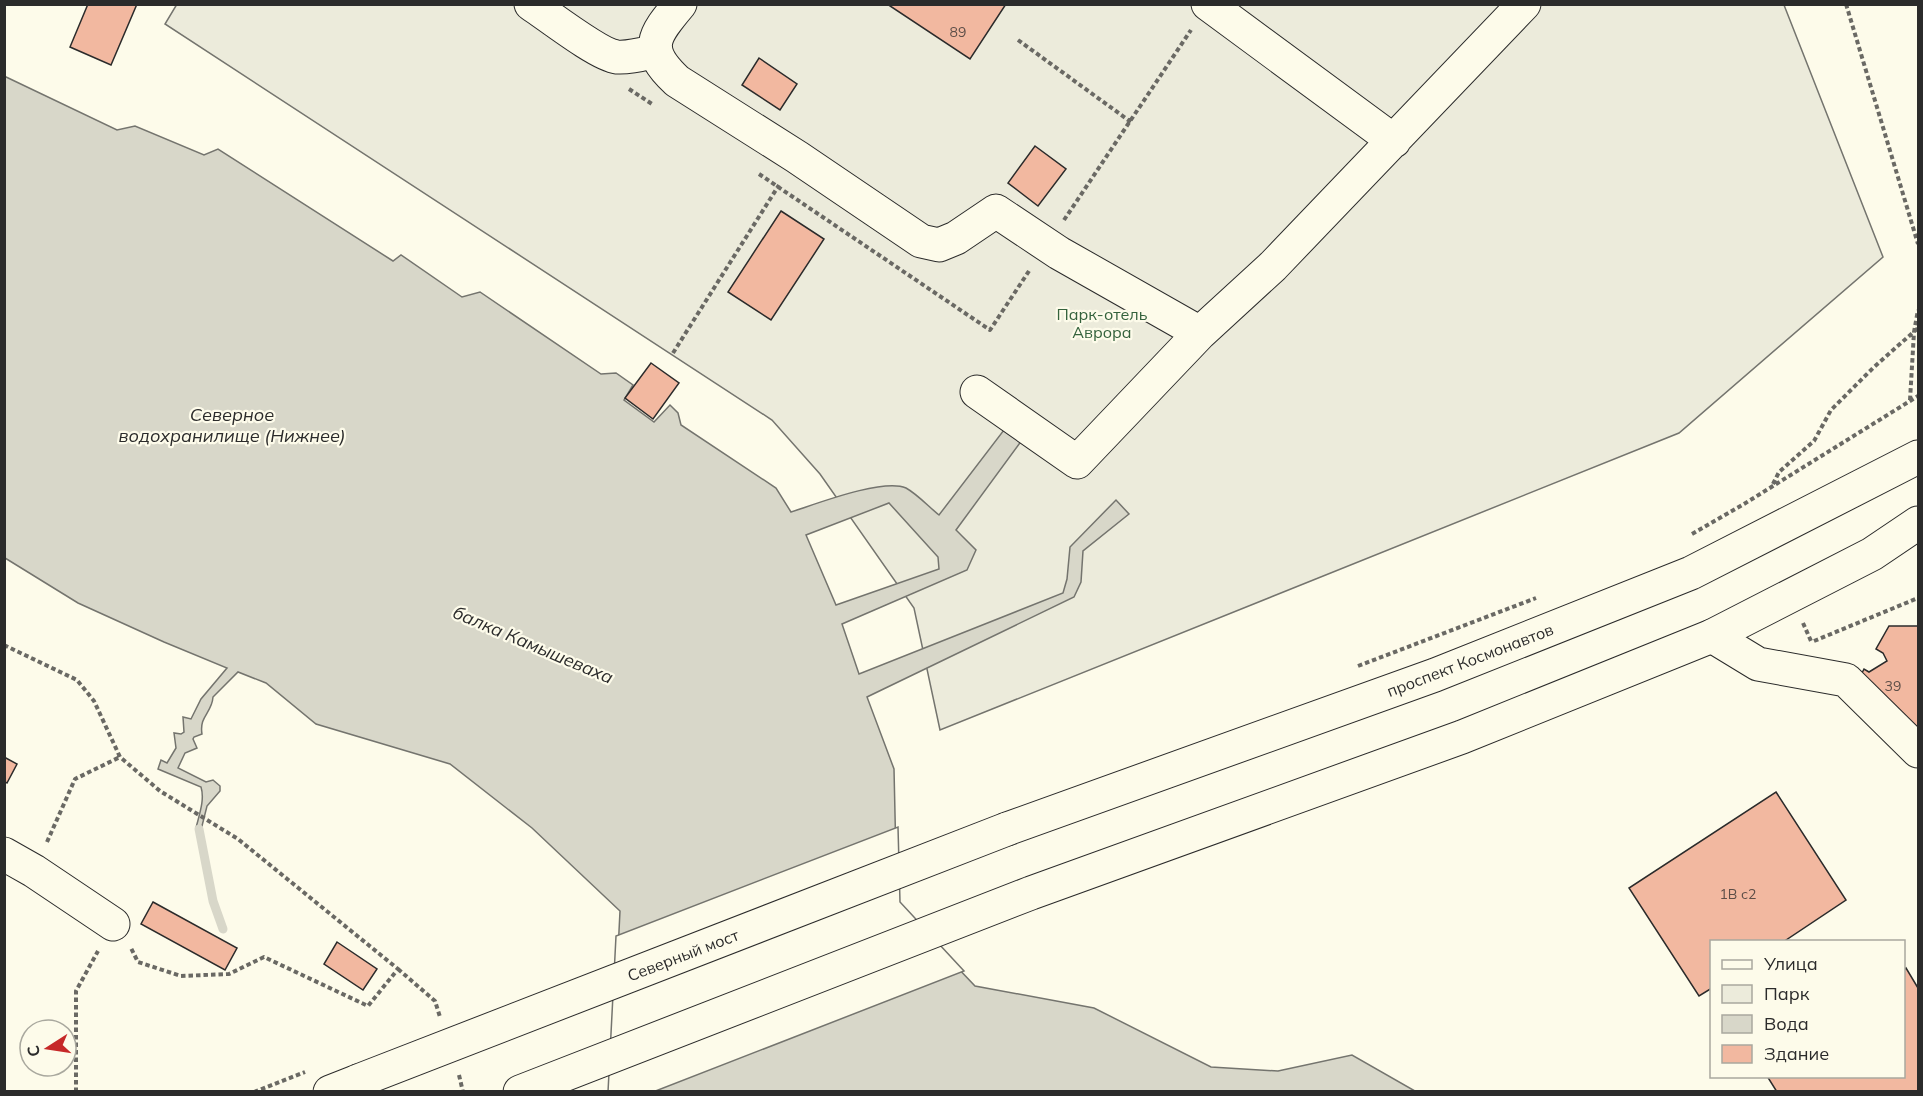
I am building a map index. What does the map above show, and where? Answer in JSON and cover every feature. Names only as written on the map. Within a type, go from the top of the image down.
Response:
[{"type":"main road","points":[[531,4],[600,51],[615,57],[645,53],[677,81],[797,157],[921,241],[939,245],[956,238],[996,211],[1047,244],[1200,333]]},
{"type":"main road","points":[[645,53],[659,28],[680,4]]},
{"type":"main road","points":[[977,392],[1077,462],[1200,333],[1272,266],[1394,141],[1524,4]]},
{"type":"main road","points":[[1201,14],[1394,141]]},
{"type":"main road","name":"проспект Космонавтов","points":[[1008,829],[1436,675],[1691,573],[1918,457]]},
{"type":"main road","points":[[520,1092],[1031,893],[1462,737],[1712,636],[1872,554],[1918,523]]},
{"type":"main road","points":[[1712,636],[1758,664],[1845,680],[1918,751]]},
{"type":"main road","name":"Северный мост","points":[[331,1081],[1008,829]]},
{"type":"main road","points":[[4,854],[34,871],[113,924]]},
{"type":"path","points":[[1845,4],[1918,244]]},
{"type":"path","points":[[759,174],[990,330],[1201,14]]},
{"type":"path","points":[[1018,40],[1131,122]]},
{"type":"path","points":[[645,53],[629,89],[659,109]]},
{"type":"path","points":[[673,352],[797,157]]},
{"type":"path","points":[[1910,401],[1914,332],[1918,310]]},
{"type":"path","points":[[1772,486],[1779,472],[1814,441],[1831,410],[1918,328]]},
{"type":"path","points":[[1683,539],[1918,396]]},
{"type":"path","points":[[1350,669],[1539,596]]},
{"type":"path","points":[[4,645],[77,680],[94,701],[120,757],[160,791],[238,839],[398,969],[369,1006],[264,957],[229,975],[181,976],[138,962],[123,934],[113,924],[76,991],[76,1092]]},
{"type":"path","points":[[34,871],[75,779],[120,757]]},
{"type":"path","points":[[254,1092],[331,1081]]},
{"type":"green space","name":"Парк-отель Аврора","points":[[177,4],[1784,5],[1883,257],[1679,433],[940,730],[914,608],[820,474],[772,420],[165,24]]},
{"type":"water","name":"Северное водохранилище (Нижнее)","points":[[4,76],[117,130],[135,126],[204,155],[218,149],[393,261],[401,255],[462,297],[480,292],[601,374],[616,373],[633,385],[624,400],[654,422],[670,405],[678,413],[681,425],[776,488],[791,512],[849,493],[882,486],[895,486],[906,488],[939,515],[1007,426],[1022,440],[956,530],[976,550],[967,570],[842,624],[859,674],[1063,593],[1067,579],[1070,547],[1116,500],[1129,514],[1083,551],[1081,582],[1074,597],[867,697],[894,769],[897,904],[975,986],[1094,1008],[1211,1067],[1278,1071],[1352,1055],[1415,1091],[611,1091],[620,911],[532,828],[450,764],[316,724],[266,683],[238,672],[213,697],[202,723],[202,734],[193,739],[197,748],[185,753],[178,768],[206,782],[213,780],[220,786],[220,791],[207,806],[201,830],[196,828],[202,802],[201,787],[158,769],[161,760],[167,763],[176,748],[174,733],[184,732],[183,717],[191,719],[201,699],[227,668],[78,603],[5,558]],"holes":[[[889,503],[938,557],[939,569],[836,605],[806,535]]]},
{"type":"pier","points":[[898,827],[900,902],[964,971],[653,1092],[608,1092],[616,936]]},
{"type":"building","points":[[88,4],[137,4],[111,65],[70,47]]},
{"type":"building","points":[[887,4],[1006,4],[970,59]]},
{"type":"building","points":[[759,58],[797,84],[780,110],[742,85]]},
{"type":"building","points":[[1035,146],[1066,169],[1038,206],[1008,183]]},
{"type":"building","points":[[781,211],[824,239],[771,320],[728,292]]},
{"type":"building","points":[[651,363],[679,383],[653,419],[625,398]]},
{"type":"building","points":[[1889,626],[1918,626],[1918,732],[1861,675],[1864,669],[1869,672],[1887,661],[1883,653],[1876,649]]},
{"type":"building","points":[[4,757],[17,764],[7,783],[4,781]]},
{"type":"building","points":[[1776,792],[1846,900],[1786,940],[1710,940],[1710,989],[1699,996],[1629,888]]},
{"type":"building","points":[[153,902],[237,948],[225,970],[141,924]]},
{"type":"building","points":[[337,942],[377,969],[363,990],[324,964]]},
{"type":"building","points":[[1905,969],[1918,988],[1918,1092],[1777,1092],[1768,1078],[1905,1078]]},
{"type":"waterway","points":[[199,829],[213,901],[223,929]]},
{"type":"water label","name":"балка Камышеваха","points":[[533,645]]}]
